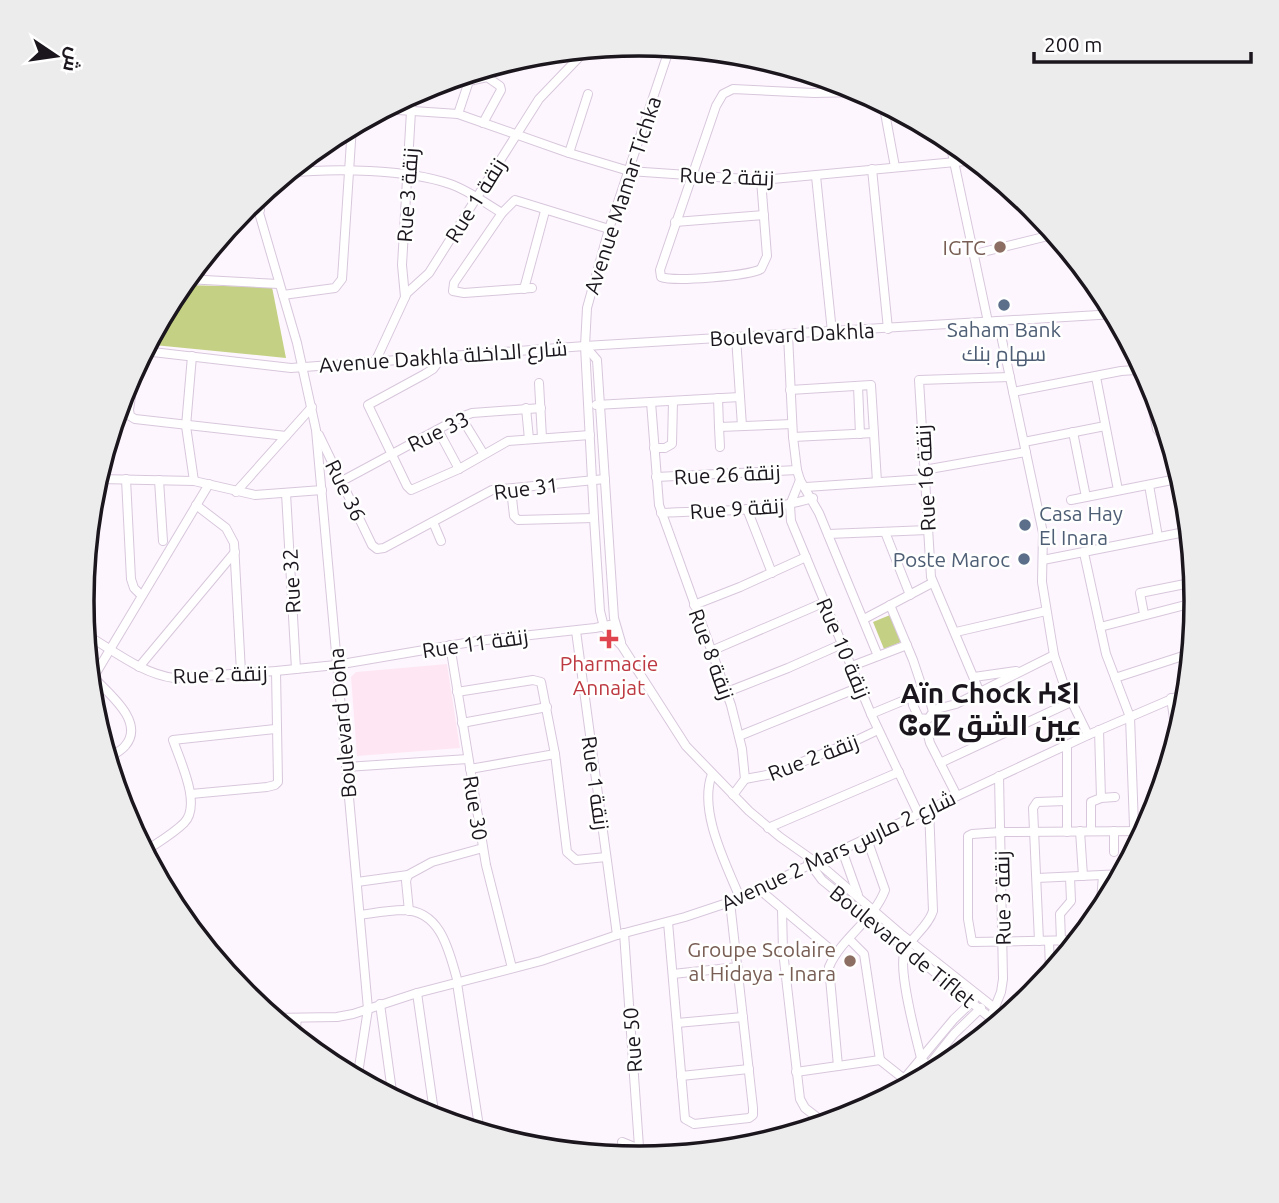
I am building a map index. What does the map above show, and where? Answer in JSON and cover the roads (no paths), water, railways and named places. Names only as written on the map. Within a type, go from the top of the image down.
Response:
[{"type":"street","name":"Avenue Mamar Tichka","points":[[667,57],[590,288],[587,308],[585,346],[600,611],[604,627],[622,646],[677,733],[733,795],[768,828],[811,861]]},
{"type":"street","name":"Rue 1 زنقة","points":[[376,360],[412,286],[429,273],[515,135],[546,91],[576,60]]},
{"type":"street","points":[[483,123],[501,90],[500,86],[488,78]]},
{"type":"street","points":[[457,114],[467,84]]},
{"type":"street","points":[[761,180],[767,260],[761,269],[745,274],[681,278],[661,276],[660,270],[675,222],[716,106],[723,94],[729,90],[832,92]]},
{"type":"street","points":[[569,153],[588,94]]},
{"type":"street","name":"Rue 3 زنقة","points":[[405,297],[402,265],[412,106]]},
{"type":"street","name":"Rue 2 زنقة","points":[[402,110],[457,114],[629,171],[761,180],[962,162]]},
{"type":"street","points":[[885,114],[895,167]]},
{"type":"street","points":[[283,295],[339,285],[342,279],[351,139]]},
{"type":"street","points":[[952,155],[988,322]]},
{"type":"street","points":[[873,169],[888,329]]},
{"type":"street","points":[[304,171],[408,175],[450,184],[502,213]]},
{"type":"street","points":[[816,176],[832,332]]},
{"type":"street","points":[[545,211],[528,288],[464,293],[453,291],[454,283],[502,213],[516,200],[609,229]]},
{"type":"street","name":"Boulevard Doha","points":[[260,210],[316,430],[368,1009],[359,1069]]},
{"type":"street","points":[[675,222],[764,215]]},
{"type":"street","points":[[975,254],[1045,237]]},
{"type":"street","points":[[199,280],[279,284]]},
{"type":"street","points":[[1087,735],[1071,702],[1054,655],[1042,582],[1043,533],[998,321],[1103,315]]},
{"type":"street","name":"Boulevard Dakhla","points":[[585,346],[998,321]]},
{"type":"street","points":[[788,335],[793,437],[801,479],[813,498],[878,656]]},
{"type":"street","points":[[736,337],[742,426]]},
{"type":"street","name":"Avenue Mamar Tichka","points":[[585,346],[597,360],[615,624],[622,646]]},
{"type":"street","name":"Avenue Dakhla شارع الداخلة","points":[[154,352],[291,368],[585,346]]},
{"type":"street","points":[[192,356],[186,426],[194,481]]},
{"type":"street","points":[[442,357],[433,369],[368,405],[390,454],[411,490],[459,469],[508,441],[590,435]]},
{"type":"street","points":[[1013,393],[1133,369]]},
{"type":"street","name":"Rue 16 زنقة","points":[[980,693],[933,583],[919,380],[1010,377]]},
{"type":"street","points":[[1096,377],[1118,490]]},
{"type":"street","points":[[538,383],[542,438]]},
{"type":"street","points":[[790,390],[871,385],[877,482]]},
{"type":"street","points":[[858,386],[860,433]]},
{"type":"street","points":[[588,405],[740,397]]},
{"type":"street","points":[[718,398],[720,447]]},
{"type":"street","points":[[654,448],[665,448],[672,444],[673,401]]},
{"type":"street","name":"Rue 8 زنقة","points":[[651,402],[661,513],[727,692],[739,736],[745,779]]},
{"type":"street","points":[[131,405],[130,416],[135,419],[286,436]]},
{"type":"street","points":[[236,492],[312,407]]},
{"type":"street","points":[[526,408],[529,439]]},
{"type":"street","name":"Rue 33","points":[[342,481],[461,417],[472,413],[541,408]]},
{"type":"street","points":[[461,417],[483,453]]},
{"type":"street","points":[[719,427],[792,424]]},
{"type":"street","name":"Rue 26 زنقة","points":[[656,477],[877,482],[924,475],[1073,432],[1105,426]]},
{"type":"street","name":"Rue 36","points":[[316,430],[372,545],[377,549]]},
{"type":"street","points":[[438,430],[459,469]]},
{"type":"street","points":[[1073,432],[1086,497]]},
{"type":"street","points":[[793,437],[874,433]]},
{"type":"street","points":[[108,479],[194,481],[255,495],[322,490]]},
{"type":"street","name":"Rue 31","points":[[377,549],[384,548],[492,490],[605,479]]},
{"type":"street","points":[[790,505],[801,479]]},
{"type":"street","points":[[126,480],[131,579],[134,588],[141,595]]},
{"type":"street","points":[[159,480],[163,541]]},
{"type":"street","points":[[1071,500],[1171,480]]},
{"type":"street","points":[[99,669],[209,484]]},
{"type":"street","points":[[1149,485],[1158,537]]},
{"type":"street","points":[[511,489],[514,516],[518,520],[594,518]]},
{"type":"street","name":"Rue 32","points":[[286,493],[296,669]]},
{"type":"street","name":"Rue 9 زنقة","points":[[661,513],[790,505],[813,498]]},
{"type":"street","points":[[196,505],[226,528],[234,542],[242,672]]},
{"type":"street","name":"Rue 10 زنقة","points":[[790,505],[791,521],[871,714],[918,813]]},
{"type":"street","points":[[747,509],[772,573]]},
{"type":"street","points":[[433,522],[441,541]]},
{"type":"street","points":[[828,534],[928,530]]},
{"type":"street","name":"Rue 16 زنقة","points":[[885,532],[909,595]]},
{"type":"street","points":[[1043,560],[1180,533]]},
{"type":"street","points":[[139,667],[235,552]]},
{"type":"street","points":[[1067,941],[976,943],[971,939],[967,842],[969,835],[1001,832],[1134,831],[1130,717],[1100,626],[1084,553]]},
{"type":"street","points":[[694,605],[806,557]]},
{"type":"street","points":[[864,619],[933,583]]},
{"type":"street","points":[[1144,614],[1140,593],[1185,584]]},
{"type":"street","points":[[711,651],[825,602]]},
{"type":"street","points":[[891,605],[923,690],[930,697],[933,710],[931,717],[924,720]]},
{"type":"street","points":[[1100,626],[1185,605]]},
{"type":"street","points":[[956,632],[1046,611]]},
{"type":"street","name":"Rue 11 زنقة","points":[[336,665],[450,645],[615,624]]},
{"type":"street","name":"Rue 1 زنقة","points":[[576,631],[606,857],[621,934]]},
{"type":"street","name":"Rue 2 زنقة","points":[[95,640],[139,667],[174,678],[336,665]]},
{"type":"street","points":[[727,692],[842,644]]},
{"type":"street","name":"Rue 30","points":[[450,645],[489,881],[512,968]]},
{"type":"street","points":[[852,666],[907,645]]},
{"type":"street","points":[[933,710],[948,708],[1019,670],[1054,655]]},
{"type":"street","points":[[1115,678],[1182,656]]},
{"type":"street","points":[[974,677],[1019,670]]},
{"type":"street","points":[[191,793],[275,785],[279,776],[275,729],[276,671]]},
{"type":"street","points":[[457,692],[540,681],[555,754],[567,852],[576,860],[606,857]]},
{"type":"street","points":[[739,736],[860,687]]},
{"type":"street","points":[[101,689],[122,708],[131,723],[131,734],[126,745],[116,753]]},
{"type":"street","points":[[871,714],[923,690]]},
{"type":"street","name":"Avenue 2 Mars شارع 2 مارس","points":[[287,1018],[337,1017],[368,1009],[457,981],[541,961],[730,902],[760,890],[811,861],[867,839],[918,813],[1177,696]]},
{"type":"street","points":[[912,697],[917,715],[924,720],[928,737],[957,796]]},
{"type":"street","points":[[1171,698],[1174,712]]},
{"type":"street","points":[[940,763],[1071,702]]},
{"type":"street","points":[[462,723],[547,707]]},
{"type":"street","points":[[152,847],[184,823],[191,812],[191,793],[173,740],[275,729]]},
{"type":"street","name":"Rue 2 زنقة","points":[[745,779],[772,774],[878,730]]},
{"type":"street","points":[[1099,730],[1101,798]]},
{"type":"street","points":[[1067,745],[1067,832]]},
{"type":"street","points":[[470,769],[555,754]]},
{"type":"street","points":[[346,767],[468,759]]},
{"type":"street","points":[[768,828],[899,772]]},
{"type":"street","points":[[712,774],[707,793],[710,814],[740,898]]},
{"type":"street","name":"Rue 3 زنقة","points":[[989,1017],[991,1005],[1002,986],[999,776]]},
{"type":"street","points":[[733,795],[745,779]]},
{"type":"street","points":[[1091,831],[1093,799],[1115,797]]},
{"type":"street","points":[[1039,942],[1035,804],[1066,801]]},
{"type":"street","points":[[927,1065],[921,1058],[902,967],[909,945],[933,911],[929,808]]},
{"type":"street","points":[[1080,831],[1083,876]]},
{"type":"street","points":[[1114,831],[1114,852]]},
{"type":"street","points":[[838,1066],[828,971],[836,954],[870,914],[885,889],[867,839]]},
{"type":"street","points":[[357,882],[408,875],[432,862],[483,848]]},
{"type":"street","points":[[842,850],[859,898]]},
{"type":"street","name":"Boulevard de Tiflet","points":[[811,861],[859,898],[870,914]]},
{"type":"street","name":"Boulevard de Tiflet","points":[[811,861],[822,880],[999,1012]]},
{"type":"street","points":[[408,875],[406,881],[409,911]]},
{"type":"street","points":[[1102,891],[1103,875]]},
{"type":"street","points":[[1037,878],[1112,875]]},
{"type":"street","points":[[1061,941],[1060,914],[1071,901],[1070,877]]},
{"type":"street","points":[[760,890],[836,954]]},
{"type":"street","points":[[668,922],[684,1115],[690,1123],[752,1117],[730,902]]},
{"type":"street","points":[[782,910],[783,951],[796,1072],[802,1103],[818,1117]]},
{"type":"street","points":[[360,915],[409,911],[430,922],[441,933],[457,981],[478,1122]]},
{"type":"street","name":"Rue 50","points":[[621,934],[639,1147]]},
{"type":"street","points":[[849,939],[865,956],[880,1060],[904,1079]]},
{"type":"street","points":[[1049,941],[1050,961]]},
{"type":"street","name":"Boulevard de Tiflet","points":[[909,945],[989,1017]]},
{"type":"street","points":[[673,974],[738,967]]},
{"type":"street","points":[[417,993],[433,1105]]},
{"type":"street","points":[[905,1078],[979,996]]},
{"type":"street","points":[[380,1004],[391,1087]]},
{"type":"street","points":[[932,1062],[979,1009],[991,1005]]},
{"type":"street","points":[[677,1023],[743,1017]]},
{"type":"street","points":[[296,1018],[296,1025]]},
{"type":"street","points":[[796,1072],[880,1060]]},
{"type":"street","points":[[681,1076],[749,1069]]},
{"type":"street","points":[[622,1142],[639,1147]]},
{"type":"place","name":"IGTC","points":[[1000,247]]},
{"type":"place","name":"Saham Bank سهام بنك","points":[[1004,305]]},
{"type":"place","name":"Casa Hay El Inara","points":[[1025,525]]},
{"type":"place","name":"Poste Maroc","points":[[1024,559]]},
{"type":"place","name":"Pharmacie Annajat","points":[[609,639]]},
{"type":"place","name":"Groupe Scolaire al Hidaya - Inara","points":[[850,961]]},
{"type":"district","name":"Aïn Chock ⵄⵉⵏ ⵛⴰⵇ عين الشق","points":[[990,708]]}]
